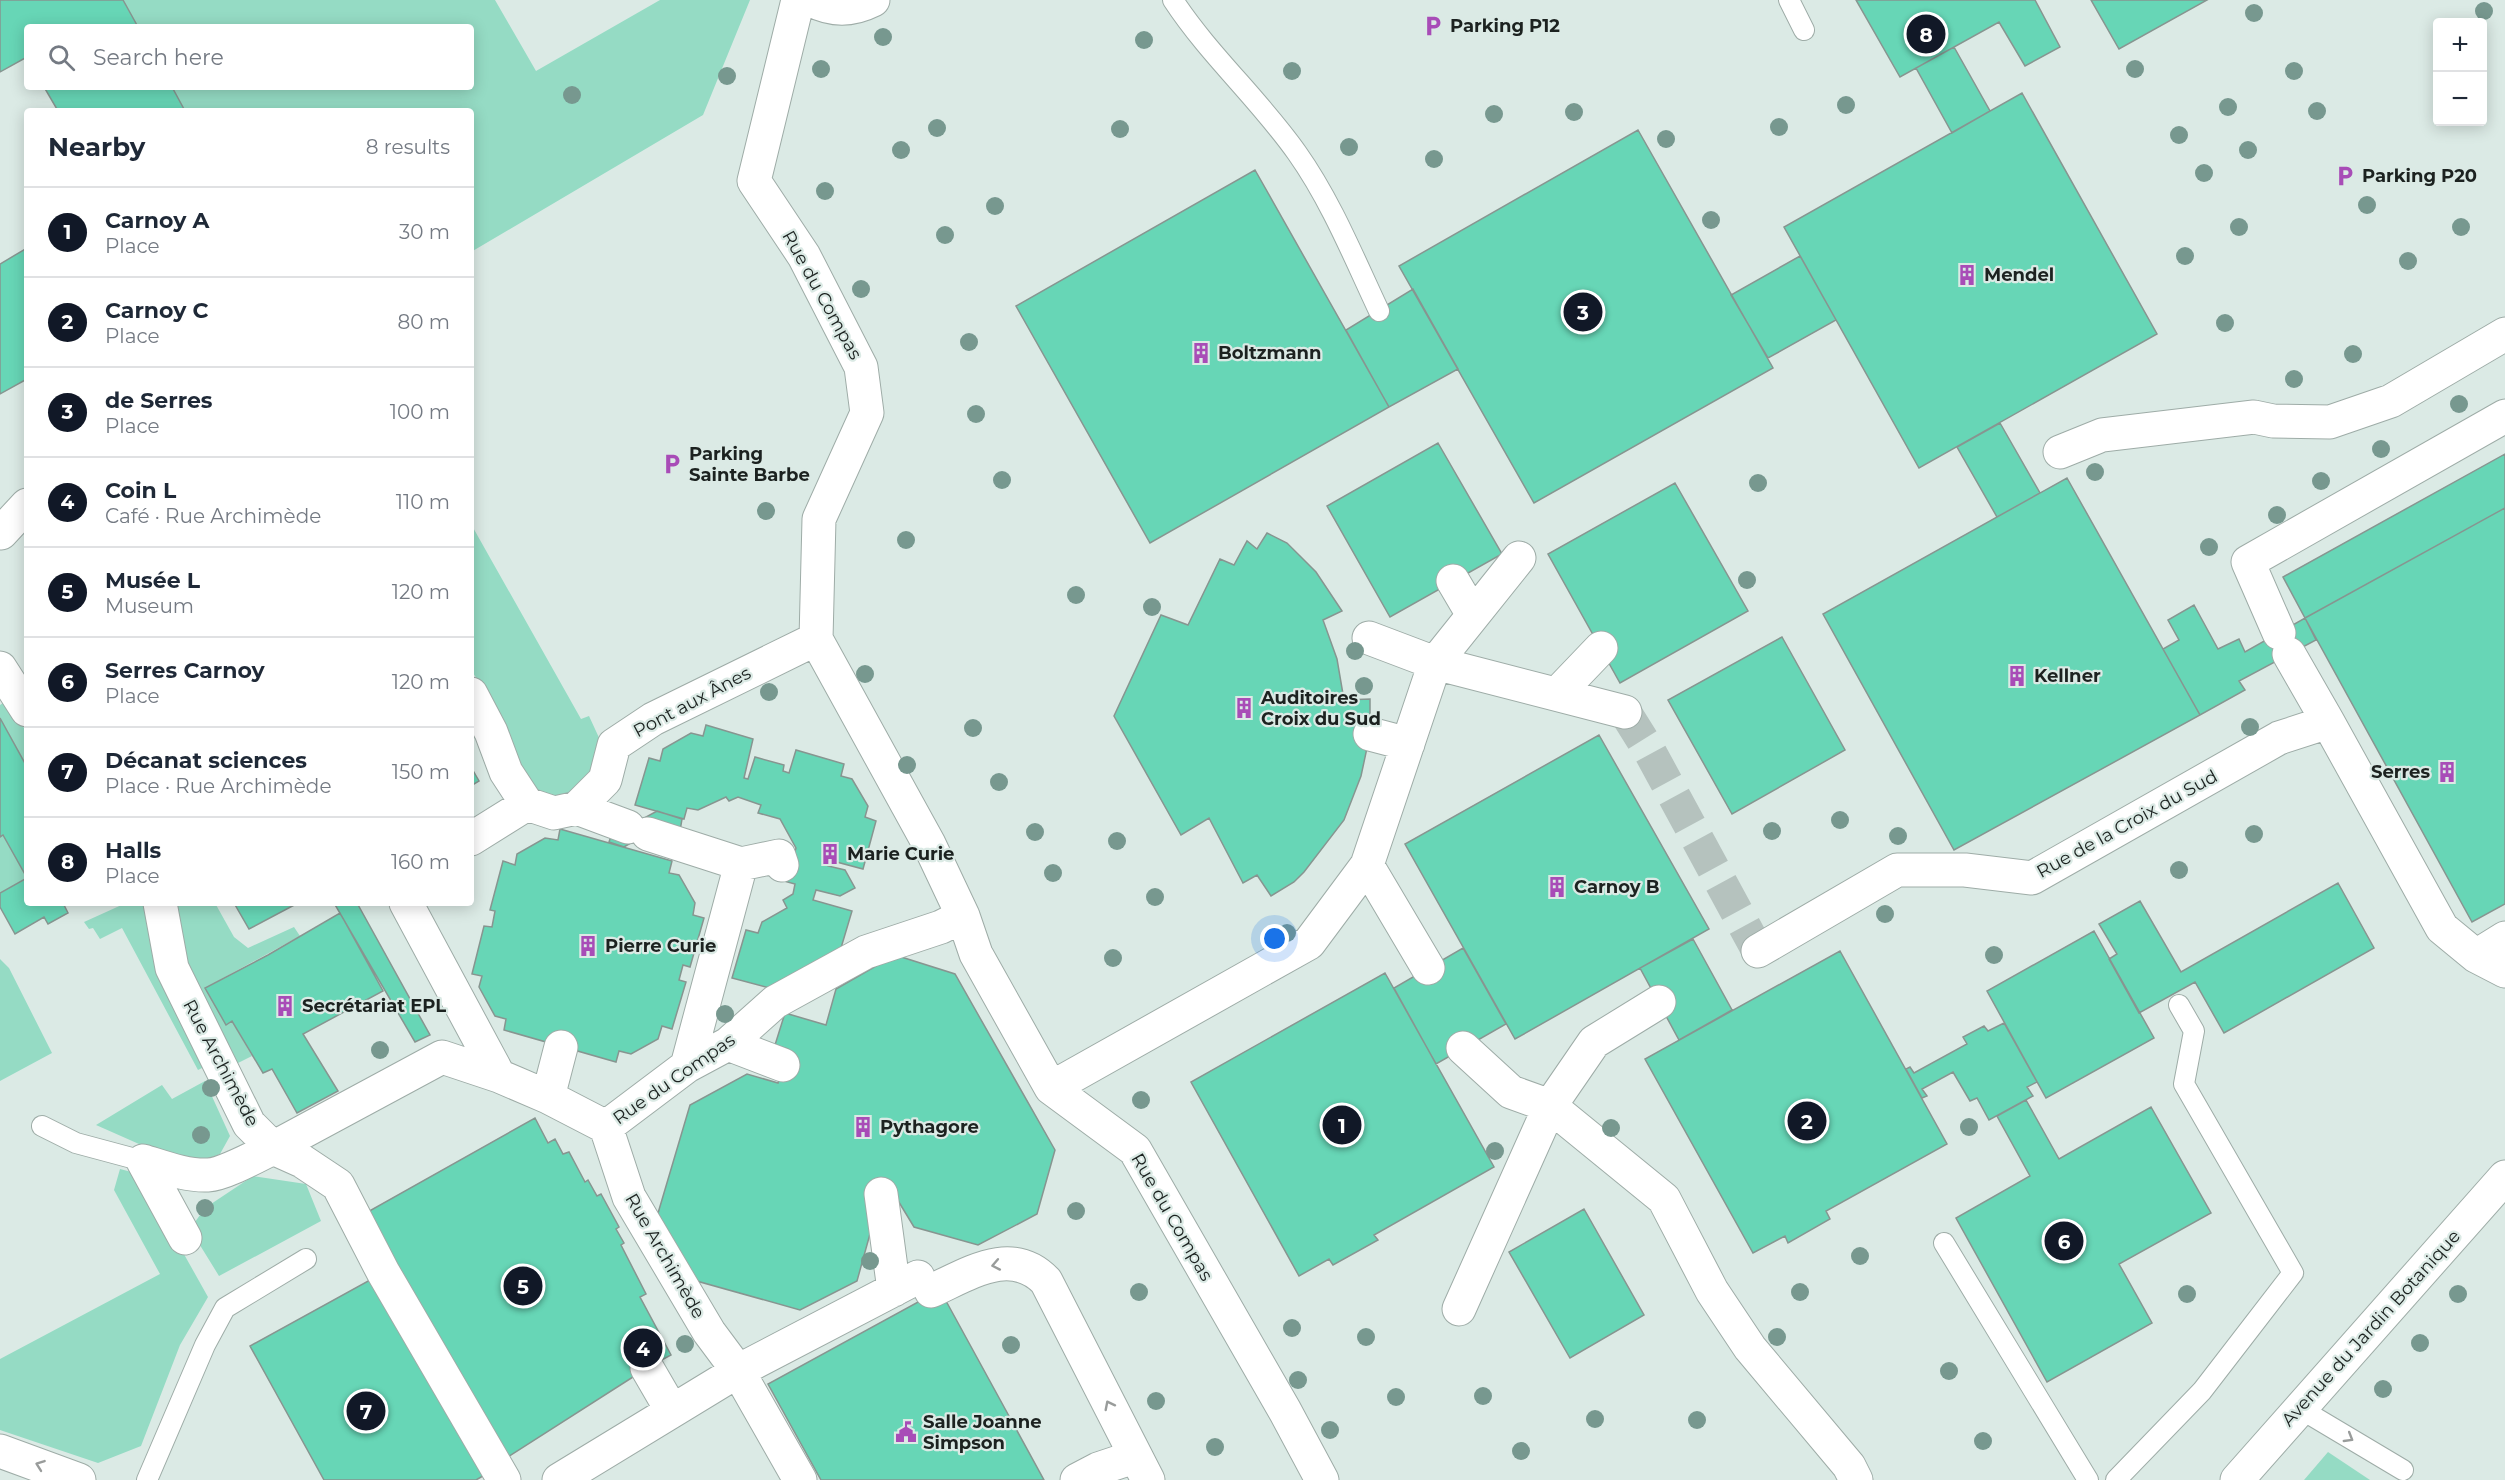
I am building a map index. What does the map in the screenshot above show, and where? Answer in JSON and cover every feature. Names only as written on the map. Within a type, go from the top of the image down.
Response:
[{"type":"street","name":"Rue du Compas","points":[[798,0],[754,181],[804,256],[861,367],[867,413],[819,519],[816,639],[929,844],[963,916],[976,954],[1051,1088],[1135,1150],[1285,1411],[1322,1480]]},
{"type":"street","points":[[812,0],[829,8],[861,6],[873,0]]},
{"type":"street","points":[[2060,452],[2102,435],[2254,417],[2273,421],[2330,422],[2391,401],[2505,334]]},
{"type":"street","points":[[2505,416],[2248,562],[2284,643],[2442,928],[2476,956],[2505,971]]},
{"type":"street","points":[[0,534],[24,508]]},
{"type":"street","points":[[0,534],[24,530]]},
{"type":"street","points":[[1051,1088],[1309,943],[1367,866],[1435,663],[1519,558]]},
{"type":"street","points":[[1453,581],[1473,615]]},
{"type":"street","points":[[1369,638],[1435,663],[1625,712]]},
{"type":"street","name":"Pont aux Ânes","points":[[577,808],[605,780],[614,745],[653,719],[816,639]]},
{"type":"street","points":[[1557,694],[1601,648]]},
{"type":"street","points":[[0,668],[24,705]]},
{"type":"street","points":[[474,700],[491,732],[506,772],[527,804],[554,813],[577,808],[628,829],[741,864],[779,856],[782,865]]},
{"type":"street","name":"Rue de la Croix du Sud","points":[[1758,951],[1897,870],[1965,870],[2032,878],[2279,738],[2328,722]]},
{"type":"street","points":[[1370,734],[1408,744]]},
{"type":"street","points":[[474,837],[527,804]]},
{"type":"street","points":[[687,1066],[741,864]]},
{"type":"street","points":[[1367,866],[1428,968]]},
{"type":"street","name":"Rue Archimède","points":[[161,906],[172,968],[249,1124],[273,1148]]},
{"type":"street","points":[[408,906],[499,1076]]},
{"type":"street","name":"Rue du Compas","points":[[606,1127],[687,1066],[728,1044],[775,1002],[866,952],[941,927],[963,916]]},
{"type":"street","points":[[2476,956],[2505,938]]},
{"type":"street","points":[[1459,1310],[1550,1106],[1594,1042],[1659,1002]]},
{"type":"street","points":[[728,1044],[783,1065]]},
{"type":"street","points":[[548,1097],[561,1047]]},
{"type":"street","points":[[1463,1048],[1511,1092],[1550,1106],[1664,1199],[1712,1291],[1750,1348],[1849,1466],[1856,1480]]},
{"type":"street","points":[[143,1161],[175,1171],[209,1175],[273,1148],[442,1056],[499,1076],[548,1097],[606,1127]]},
{"type":"street","name":"Rue Archimède","points":[[606,1127],[629,1197],[709,1332],[738,1371],[800,1480]]},
{"type":"street","points":[[273,1148],[302,1161],[338,1185],[383,1272],[504,1480]]},
{"type":"street","points":[[143,1161],[185,1238]]},
{"type":"street","name":"Avenue du Jardin Botanique","points":[[2237,1480],[2298,1408],[2505,1177]]},
{"type":"street","points":[[881,1194],[914,1286]]},
{"type":"street","points":[[559,1480],[738,1371],[914,1286],[1012,1262],[1034,1268],[1046,1281],[1141,1469],[1098,1469],[1077,1480]]},
{"type":"street","points":[[647,1368],[672,1412]]},
{"type":"street","points":[[0,1451],[79,1480]]},
{"type":"lane","points":[[1173,0],[1218,59],[1270,116],[1299,154],[1337,221],[1379,311]]},
{"type":"lane","points":[[1788,0],[1804,30]]},
{"type":"lane","points":[[2116,1480],[2202,1391],[2293,1273],[2184,1084],[2194,1031],[2179,1005]]},
{"type":"lane","points":[[42,1126],[76,1143],[143,1161]]},
{"type":"lane","points":[[1944,1243],[2088,1480]]},
{"type":"lane","points":[[147,1480],[205,1345],[225,1308],[306,1259]]},
{"type":"lane","points":[[2298,1408],[2403,1470]]},
{"type":"green space","points":[[123,0],[495,0],[536,71],[660,0],[750,0],[703,115],[474,250],[474,108],[183,108],[174,90],[474,90],[474,24],[136,24]]},
{"type":"green space","points":[[474,529],[581,719],[589,716],[601,742],[595,779],[577,794],[553,800],[524,784],[510,752],[503,718],[474,674]]},
{"type":"green space","points":[[9,699],[24,728],[24,762],[0,718],[0,705]]},
{"type":"green space","points":[[3,835],[24,873],[24,880],[0,893],[0,837]]},
{"type":"green space","points":[[119,906],[148,906],[204,1067],[198,1070],[122,928],[100,939],[93,928],[89,929],[84,922]]},
{"type":"green space","points":[[176,906],[217,906],[234,937],[248,948],[294,927],[300,936],[205,988],[227,1024],[232,1021],[252,1056],[232,1066],[185,961]]},
{"type":"green space","points":[[0,959],[9,968],[52,1053],[0,1081]]},
{"type":"green space","points":[[205,1081],[230,1136],[220,1154],[191,1167],[96,1125],[162,1085],[172,1099]]},
{"type":"green space","points":[[120,1169],[139,1174],[208,1297],[180,1345],[141,1446],[98,1463],[0,1430],[0,1359],[160,1274],[114,1190]]},
{"type":"green space","points":[[253,1176],[306,1184],[321,1221],[219,1276],[190,1229],[205,1208]]},
{"type":"green space","points":[[2328,1452],[2370,1480],[2304,1480]]},
{"type":"building","points":[[0,0],[123,0],[136,24],[24,24],[24,59],[0,72]]},
{"type":"building","points":[[1856,0],[2035,0],[2060,47],[2025,66],[1999,22],[1900,77]]},
{"type":"building","points":[[2091,0],[2207,0],[2119,49]]},
{"type":"building","points":[[1954,47],[1990,111],[1952,133],[1916,68]]},
{"type":"building","points":[[46,90],[174,90],[183,108],[56,108]]},
{"type":"building","name":"Mendel","points":[[2022,93],[2157,334],[1919,468],[1784,227]]},
{"type":"building","points":[[1638,130],[1773,368],[1534,503],[1399,266]]},
{"type":"building","name":"Boltzmann","points":[[1255,170],[1389,407],[1150,543],[1016,306]]},
{"type":"building","points":[[24,250],[24,381],[0,394],[0,264]]},
{"type":"building","points":[[1800,256],[1836,320],[1768,358],[1731,295]]},
{"type":"building","points":[[1413,289],[1458,369],[1389,407],[1346,330]]},
{"type":"building","points":[[2000,423],[2040,493],[1997,517],[1957,447]]},
{"type":"building","points":[[1438,443],[1502,554],[1390,617],[1327,506]]},
{"type":"building","points":[[2505,454],[2505,508],[2305,618],[2283,577]]},
{"type":"building","name":"Kellner","points":[[2067,478],[2200,715],[1954,850],[1823,614]]},
{"type":"building","points":[[1675,483],[1748,611],[1620,683],[1548,554]]},
{"type":"building","name":"Serres","points":[[2505,508],[2505,904],[2472,922],[2305,618]]},
{"type":"building","name":"Auditoires Croix du Sud","points":[[1267,533],[1287,543],[1316,572],[1342,611],[1323,620],[1337,659],[1344,700],[1370,699],[1370,734],[1361,776],[1344,820],[1304,872],[1294,882],[1271,896],[1257,875],[1243,883],[1209,818],[1181,835],[1114,716],[1161,615],[1188,625],[1220,559],[1234,565],[1247,541],[1257,549]]},
{"type":"building","points":[[2194,605],[2218,649],[2239,639],[2245,652],[2305,618],[2316,640],[2239,681],[2245,690],[2200,715],[2163,649],[2179,640],[2168,620]]},
{"type":"building","points":[[1782,637],[1845,750],[1732,814],[1668,700]]},
{"type":"building","points":[[0,718],[24,762],[24,873],[3,835],[0,837]]},
{"type":"building","name":"Marie Curie","points":[[706,725],[753,739],[744,778],[748,779],[755,757],[784,765],[783,771],[789,773],[796,750],[844,764],[841,776],[852,779],[868,806],[865,817],[876,821],[863,869],[829,860],[828,866],[845,870],[855,888],[840,896],[816,890],[813,900],[852,911],[838,958],[781,991],[732,978],[746,930],[758,933],[762,922],[787,908],[783,900],[793,894],[795,884],[773,878],[790,867],[796,848],[780,819],[758,813],[761,805],[738,797],[729,801],[726,797],[698,810],[687,808],[684,819],[635,805],[649,758],[660,761],[663,749],[691,733],[703,736]]},
{"type":"building","name":"Carnoy B","points":[[1599,735],[1709,929],[1515,1039],[1405,844]]},
{"type":"building","points":[[474,772],[479,781],[474,784]]},
{"type":"building","points":[[657,811],[682,819],[680,831],[657,828],[624,847],[609,842],[611,836]]},
{"type":"building","name":"Pierre Curie","points":[[560,829],[672,861],[669,873],[679,875],[695,903],[693,915],[704,918],[690,967],[683,965],[679,980],[686,982],[672,1029],[662,1026],[658,1039],[631,1054],[619,1051],[616,1062],[504,1030],[506,1019],[495,1016],[479,987],[482,976],[472,974],[484,926],[492,927],[495,911],[490,910],[503,861],[515,865],[517,854],[545,838],[558,840]]},
{"type":"building","points":[[24,880],[24,906],[64,906],[68,913],[48,924],[44,917],[15,934],[0,907],[0,893]]},
{"type":"building","points":[[2338,883],[2374,948],[2224,1033],[2195,982],[2139,1013],[2109,959],[2117,954],[2099,924],[2140,901],[2181,972]]},
{"type":"building","points":[[236,906],[292,906],[249,929]]},
{"type":"building","points":[[336,906],[359,906],[430,1035],[415,1042]]},
{"type":"building","name":"Secrétariat EPL","points":[[340,913],[383,991],[303,1034],[338,1091],[297,1113],[272,1069],[263,1073],[232,1021],[226,1025],[205,988]]},
{"type":"building","points":[[2094,931],[2154,1038],[2046,1098],[1987,991]]},
{"type":"building","points":[[1693,939],[1732,1010],[1679,1040],[1640,968]]},
{"type":"building","points":[[1463,948],[1506,1024],[1436,1064],[1394,988]]},
{"type":"building","points":[[1840,951],[1947,1144],[1826,1211],[1830,1219],[1788,1243],[1785,1236],[1753,1253],[1645,1059]]},
{"type":"building","name":"Pythagore","points":[[895,955],[955,974],[1055,1150],[1037,1214],[978,1245],[914,1227],[891,1189],[881,1194],[857,1281],[800,1310],[686,1278],[656,1220],[690,1105],[747,1074],[778,1083],[788,1049],[775,1045],[785,1013],[826,1025],[836,989]]},
{"type":"building","points":[[1385,973],[1494,1167],[1374,1235],[1378,1240],[1333,1265],[1329,1259],[1299,1276],[1191,1082]]},
{"type":"building","points":[[2004,1023],[2037,1082],[2027,1087],[2033,1096],[1989,1120],[1977,1098],[1970,1101],[1953,1072],[1922,1089],[1927,1096],[1922,1098],[1906,1069],[1910,1067],[1914,1073],[1967,1044],[1963,1037],[1984,1026],[1988,1031]]},
{"type":"building","points":[[2026,1100],[2059,1159],[2151,1107],[2211,1213],[2119,1264],[2152,1323],[2047,1382],[1956,1218],[2030,1176],[1997,1116]]},
{"type":"building","points":[[535,1118],[548,1143],[555,1139],[563,1154],[569,1152],[585,1182],[588,1180],[597,1196],[601,1194],[619,1227],[616,1229],[624,1243],[621,1245],[646,1294],[640,1297],[671,1355],[503,1460],[364,1214]]},
{"type":"building","points":[[1584,1209],[1644,1315],[1570,1358],[1509,1252]]},
{"type":"building","points":[[370,1280],[483,1476],[476,1480],[324,1480],[250,1346]]},
{"type":"building","name":"Salle Joanne Simpson","points":[[940,1290],[1044,1480],[821,1480],[768,1384]]},
{"type":"tunnel","points":[[1625,712],[1650,752],[1758,951]]},
{"type":"place","name":"Parking P12","points":[[1433,26]]},
{"type":"place","name":"Halls","points":[[1926,34]]},
{"type":"place","name":"Parking P20","points":[[2345,176]]},
{"type":"place","name":"Mendel","points":[[1967,275]]},
{"type":"place","name":"de Serres","points":[[1583,312]]},
{"type":"place","name":"Boltzmann","points":[[1201,353]]},
{"type":"place","name":"Parking Sainte Barbe","points":[[672,464]]},
{"type":"place","name":"Kellner","points":[[2017,676]]},
{"type":"place","name":"Auditoires Croix du Sud","points":[[1244,708]]},
{"type":"place","name":"Serres","points":[[2447,772]]},
{"type":"place","name":"Marie Curie","points":[[830,854]]},
{"type":"place","name":"Carnoy B","points":[[1557,887]]},
{"type":"place","name":"Pierre Curie","points":[[588,946]]},
{"type":"place","name":"Secrétariat EPL","points":[[285,1006]]},
{"type":"place","name":"Carnoy C","points":[[1807,1121]]},
{"type":"place","name":"Carnoy A","points":[[1342,1125]]},
{"type":"place","name":"Pythagore","points":[[863,1127]]},
{"type":"place","name":"Serres Carnoy","points":[[2064,1241]]},
{"type":"place","name":"Musée L","points":[[523,1286]]},
{"type":"place","name":"Coin L","points":[[643,1348]]},
{"type":"place","name":"Décanat sciences","points":[[366,1411]]},
{"type":"place","name":"Salle Joanne Simpson","points":[[906,1432]]}]
